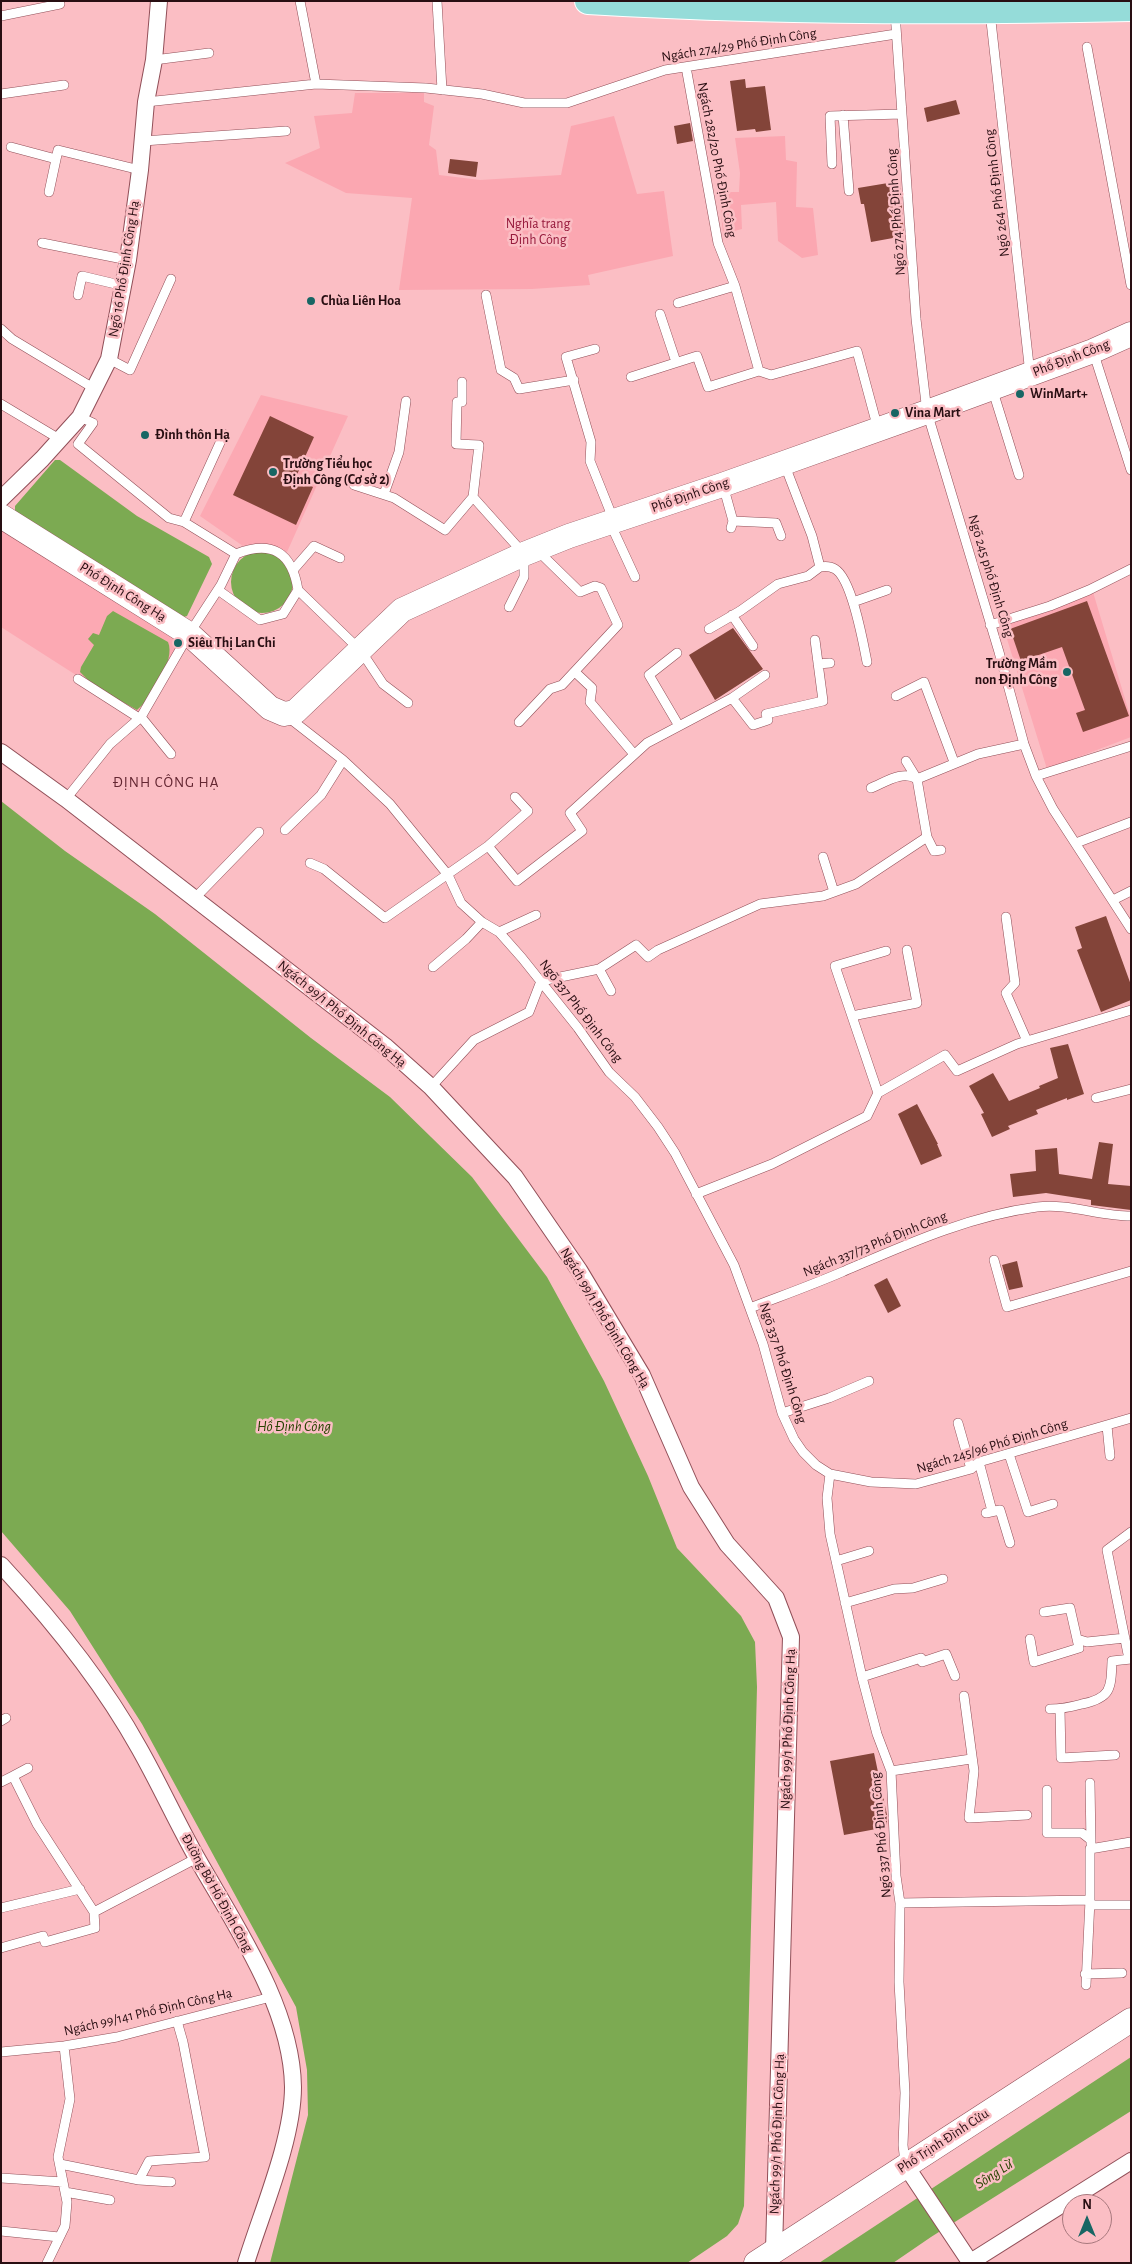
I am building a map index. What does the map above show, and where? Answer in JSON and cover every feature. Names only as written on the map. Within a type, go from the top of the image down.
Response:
[{"type":"main road","points":[[588,1],[896,22],[990,10],[1093,5],[1131,8]]},
{"type":"street","name":"Ngõ 16 Phố Định Công Hạ","points":[[1,500],[61,440],[80,417],[109,359],[128,260],[140,170],[146,102],[154,60],[159,1]]},
{"type":"street","name":"Phố Định Công","points":[[284,714],[295,712],[361,652],[402,610],[530,552],[569,536],[927,412],[1093,351],[1131,334]]},
{"type":"street","name":"Phố Định Công Hạ","points":[[1,516],[189,634],[270,708],[284,714]]},
{"type":"street","name":"Ngách 99/1 Phố Định Công Hạ","points":[[1,752],[66,799],[385,1046],[431,1087],[515,1177],[579,1270],[642,1375],[691,1487],[727,1544],[776,1598],[791,1637],[765,2256]]},
{"type":"street","name":"Đường Bờ Hồ Định Công","points":[[1,1565],[37,1604],[96,1680],[139,1747],[197,1858],[246,1944],[282,2018],[290,2053],[293,2089],[285,2141],[246,2263]]},
{"type":"street","name":"Phố Trịnh Đình Cửu","points":[[765,2256],[911,2174],[1131,2020]]},
{"type":"street","points":[[911,2174],[970,2262],[1131,2160]]},
{"type":"lane","points":[[300,1],[316,84]]},
{"type":"lane","points":[[437,1],[442,90]]},
{"type":"lane","points":[[1,16],[60,4]]},
{"type":"lane","name":"Ngõ 264 Phố Định Công","points":[[990,10],[1030,374]]},
{"type":"lane","name":"Ngách 274/29 Phố Định Công","points":[[146,102],[316,84],[442,90],[482,94],[524,103],[567,103],[666,70],[896,22]]},
{"type":"lane","name":"Ngõ 274 Phố Định Công","points":[[896,22],[916,319],[927,412]]},
{"type":"lane","points":[[1086,47],[1131,285]]},
{"type":"lane","points":[[154,60],[209,53]]},
{"type":"lane","name":"Ngách 282/20 Phố Định Công","points":[[686,67],[718,243],[735,286],[759,371]]},
{"type":"lane","points":[[1,94],[64,85]]},
{"type":"lane","points":[[832,164],[830,116],[902,114]]},
{"type":"lane","points":[[843,115],[850,191]]},
{"type":"lane","points":[[142,141],[286,131]]},
{"type":"lane","points":[[10,147],[56,159]]},
{"type":"lane","points":[[49,192],[58,150],[140,170]]},
{"type":"lane","points":[[42,243],[128,260]]},
{"type":"lane","points":[[78,295],[82,276],[124,286]]},
{"type":"lane","points":[[109,359],[130,370],[170,279]]},
{"type":"lane","points":[[678,303],[735,286]]},
{"type":"lane","points":[[486,295],[501,370],[514,378],[519,389],[574,380]]},
{"type":"lane","points":[[660,314],[676,362]]},
{"type":"lane","points":[[1,329],[12,339],[95,389]]},
{"type":"lane","points":[[595,349],[566,357],[591,442],[590,461],[612,522],[635,577]]},
{"type":"lane","points":[[631,377],[697,356],[708,387],[759,371],[771,375],[857,351],[878,429]]},
{"type":"lane","points":[[1093,351],[1131,470]]},
{"type":"lane","points":[[354,484],[411,506],[445,530],[473,497],[479,445],[456,444],[457,402],[462,402],[462,382]]},
{"type":"lane","points":[[992,388],[1018,475]]},
{"type":"lane","points":[[384,494],[399,452],[406,401]]},
{"type":"lane","points":[[1,404],[61,440]]},
{"type":"lane","name":"Ngõ 245 phố Định Công","points":[[927,412],[1024,744],[1036,776],[1042,791],[1131,929]]},
{"type":"lane","points":[[80,417],[93,423],[78,444],[169,518],[184,522],[236,554]]},
{"type":"lane","points":[[184,522],[224,434]]},
{"type":"lane","points":[[784,462],[812,536],[820,567]]},
{"type":"lane","points":[[722,484],[732,525],[776,523],[781,536]]},
{"type":"lane","points":[[473,497],[530,552],[580,592],[595,586],[601,588],[618,625],[583,660],[575,672],[562,685],[550,689],[519,722]]},
{"type":"lane","points":[[294,569],[314,546],[340,558]]},
{"type":"lane","points":[[66,799],[110,744],[140,718],[189,634],[218,590],[236,554],[251,548],[265,548],[284,555],[294,569],[298,590],[361,652],[382,684],[408,703]]},
{"type":"lane","points":[[509,607],[524,577],[530,552]]},
{"type":"lane","points":[[709,629],[778,584],[808,576],[820,567],[828,566],[837,569],[845,582],[853,602],[867,662]]},
{"type":"lane","points":[[990,625],[1058,603],[1131,569]]},
{"type":"lane","points":[[218,590],[260,620],[283,614],[298,590]]},
{"type":"lane","points":[[853,602],[887,590]]},
{"type":"lane","points":[[732,615],[753,646]]},
{"type":"lane","points":[[732,698],[753,725],[768,720],[766,714],[823,701],[815,640]]},
{"type":"lane","points":[[677,653],[649,674],[679,726]]},
{"type":"lane","points":[[818,664],[830,663]]},
{"type":"lane","points":[[575,672],[592,688],[590,702],[633,753]]},
{"type":"lane","points":[[488,846],[517,881],[582,831],[570,813],[633,753],[646,743],[732,698],[765,674]]},
{"type":"lane","points":[[78,679],[140,718],[170,754]]},
{"type":"lane","points":[[896,696],[924,682],[954,762]]},
{"type":"lane","name":"Ngõ 337 Phố Định Công","points":[[284,714],[343,760],[390,804],[448,875],[461,903],[482,922],[499,932],[541,981],[609,1072],[635,1097],[658,1128],[734,1265],[750,1308],[782,1413],[803,1452],[816,1465],[830,1474],[827,1498],[828,1519],[836,1560],[862,1678],[891,1771],[896,1876],[900,1903],[899,1982],[905,2092],[904,2145],[911,2174]]},
{"type":"lane","points":[[918,779],[954,762],[978,754],[1024,744]]},
{"type":"lane","points":[[1036,776],[1131,746]]},
{"type":"lane","points":[[285,830],[321,794],[343,760]]},
{"type":"lane","points":[[906,761],[918,779],[926,837],[934,851],[941,850]]},
{"type":"lane","points":[[871,788],[904,774],[910,774],[918,779]]},
{"type":"lane","points":[[310,863],[324,868],[386,918],[488,846],[528,811],[515,797]]},
{"type":"lane","points":[[1076,843],[1131,822]]},
{"type":"lane","points":[[194,898],[259,832]]},
{"type":"lane","points":[[431,1087],[474,1040],[528,1012],[541,981],[600,969],[636,945],[648,957],[658,950],[760,904],[823,896],[856,884],[926,837]]},
{"type":"lane","points":[[823,857],[834,892]]},
{"type":"lane","points":[[1113,900],[1131,892]]},
{"type":"lane","points":[[499,932],[536,915]]},
{"type":"lane","points":[[1006,917],[1015,983],[1006,994],[1027,1041]]},
{"type":"lane","points":[[433,967],[466,939],[482,922]]},
{"type":"lane","points":[[852,1016],[918,1003],[907,950]]},
{"type":"lane","points":[[878,1093],[835,966],[886,951]]},
{"type":"lane","points":[[600,969],[611,991]]},
{"type":"lane","points":[[696,1194],[772,1164],[867,1116],[878,1093],[945,1055],[957,1071],[1027,1041],[1131,1010]]},
{"type":"lane","points":[[1096,1098],[1131,1089]]},
{"type":"lane","name":"Ngách 337/73 Phố Định Công","points":[[750,1308],[912,1242],[963,1224],[1036,1207],[1052,1206],[1102,1215],[1131,1216]]},
{"type":"lane","points":[[994,1260],[1007,1307],[1131,1271]]},
{"type":"lane","points":[[782,1413],[829,1398],[869,1381]]},
{"type":"lane","name":"Ngách 245/96 Phố Định Công","points":[[830,1474],[871,1482],[916,1484],[971,1468],[979,1462],[1131,1418]]},
{"type":"lane","points":[[958,1423],[971,1468]]},
{"type":"lane","points":[[1107,1426],[1110,1456]]},
{"type":"lane","points":[[1009,1454],[1028,1512],[1053,1504]]},
{"type":"lane","points":[[979,1462],[989,1512],[1000,1510],[1010,1543]]},
{"type":"lane","points":[[1050,1710],[1099,1700],[1108,1691],[1111,1680],[1112,1661],[1130,1659],[1107,1550],[1131,1532]]},
{"type":"lane","points":[[836,1560],[869,1551]]},
{"type":"lane","points":[[845,1602],[894,1588],[913,1588],[943,1579]]},
{"type":"lane","points":[[1030,1639],[1034,1662],[1079,1648],[1070,1608],[1044,1612]]},
{"type":"lane","points":[[1077,1639],[1086,1642],[1125,1638]]},
{"type":"lane","points":[[862,1678],[921,1658],[922,1662],[946,1654],[954,1676]]},
{"type":"lane","points":[[964,1696],[974,1771],[970,1818],[1027,1815]]},
{"type":"lane","points":[[1060,1709],[1060,1758],[1115,1754]]},
{"type":"lane","points":[[891,1771],[971,1759]]},
{"type":"lane","points":[[1,1782],[28,1768]]},
{"type":"lane","points":[[1,1948],[43,1936],[45,1942],[95,1928],[94,1912],[37,1824],[13,1776]]},
{"type":"lane","points":[[1086,1985],[1085,1974],[1090,1902],[1090,1782]]},
{"type":"lane","points":[[1047,1790],[1047,1833],[1082,1833],[1091,1845]]},
{"type":"lane","points":[[1091,1845],[1131,1842]]},
{"type":"lane","points":[[94,1912],[197,1858]]},
{"type":"lane","points":[[1,1908],[80,1889]]},
{"type":"lane","points":[[900,1903],[1090,1902],[1131,1905]]},
{"type":"lane","points":[[1085,1974],[1122,1973]]},
{"type":"lane","name":"Ngách 99/141 Phố Định Công Hạ","points":[[1,2052],[64,2046],[117,2036],[271,1997]]},
{"type":"lane","points":[[139,2180],[149,2161],[205,2158],[183,2042],[177,2021]]},
{"type":"lane","points":[[47,2263],[65,2226],[68,2202],[58,2157],[70,2099],[64,2046]]},
{"type":"lane","points":[[60,2164],[139,2180],[171,2182]]},
{"type":"lane","points":[[1,2178],[63,2182]]},
{"type":"lane","points":[[66,2192],[110,2200]]},
{"type":"lane","points":[[1,2231],[59,2237]]},
{"type":"shaded area","name":"Trường Tiểu học Định Công (Cơ sở 2)","points":[[261,395],[348,416],[287,552],[268,545],[255,544],[243,546],[200,516]]},
{"type":"shaded area","points":[[1,525],[184,637],[140,716],[1,627]]},
{"type":"shaded area","name":"Trường Mầm non Định Công","points":[[1093,592],[1131,719],[1131,737],[1047,769],[1003,626],[1078,600]]},
{"type":"green space","name":"Nghĩa trang Định Công","points":[[355,93],[424,93],[424,102],[434,106],[429,145],[436,150],[439,175],[480,180],[561,175],[571,126],[614,116],[637,194],[664,191],[673,256],[588,275],[590,285],[532,289],[399,290],[412,198],[346,193],[285,163],[320,148],[314,116],[352,113]]},
{"type":"green space","points":[[785,136],[786,160],[797,162],[796,207],[813,208],[818,255],[802,258],[778,241],[776,202],[741,205],[742,229],[723,234],[719,192],[739,192],[740,173],[735,138]]},
{"type":"water","points":[[55,460],[60,460],[137,516],[209,557],[212,564],[187,616],[181,618],[15,511],[15,506]]},
{"type":"water","points":[[262,551],[279,556],[284,560],[288,565],[293,582],[288,599],[284,604],[279,608],[262,613],[245,608],[240,604],[236,599],[231,582],[236,565],[240,560],[245,556]]},
{"type":"water","points":[[113,611],[168,642],[170,650],[161,679],[143,705],[137,710],[94,686],[80,672],[94,645],[88,639],[93,633],[99,635],[107,616]]},
{"type":"water","name":"Hồ Định Công","points":[[1,801],[65,851],[155,914],[311,1038],[390,1097],[472,1177],[547,1277],[604,1381],[648,1476],[677,1548],[741,1616],[755,1642],[757,1687],[744,2206],[738,2224],[727,2236],[687,2263],[270,2263],[308,2115],[307,2070],[296,2007],[142,1724],[70,1611],[1,1531]]},
{"type":"water","name":"Sông Lừ","points":[[1131,2057],[1131,2111],[893,2263],[819,2263]]},
{"type":"building","points":[[745,79],[746,88],[765,86],[771,130],[756,132],[755,129],[737,131],[730,81]]},
{"type":"building","points":[[956,100],[960,114],[927,122],[924,108]]},
{"type":"building","points":[[690,123],[693,141],[677,144],[674,126]]},
{"type":"building","points":[[450,159],[478,162],[476,177],[448,173]]},
{"type":"building","points":[[900,181],[904,236],[871,242],[864,204],[861,204],[858,188]]},
{"type":"building","points":[[270,416],[314,437],[295,479],[313,487],[296,525],[233,495]]},
{"type":"building","points":[[1087,601],[1129,716],[1083,732],[1076,713],[1085,710],[1062,647],[1021,661],[1010,629]]},
{"type":"building","points":[[733,628],[763,669],[715,700],[689,655]]},
{"type":"building","points":[[1106,916],[1131,985],[1131,1000],[1101,1012],[1077,950],[1082,948],[1075,927]]},
{"type":"building","points":[[1068,1044],[1084,1094],[1067,1100],[1067,1098],[1036,1110],[1038,1114],[1008,1126],[1010,1129],[992,1137],[981,1114],[984,1113],[969,1086],[993,1073],[1009,1101],[1040,1088],[1039,1086],[1058,1078],[1050,1048]]},
{"type":"building","points":[[917,1104],[938,1144],[942,1156],[921,1165],[898,1114]]},
{"type":"building","points":[[1099,1142],[1113,1144],[1108,1184],[1131,1186],[1131,1210],[1091,1205],[1091,1200],[1046,1193],[1013,1197],[1010,1174],[1036,1171],[1035,1150],[1057,1148],[1059,1174],[1092,1179]]},
{"type":"building","points":[[1017,1261],[1023,1287],[1009,1290],[1002,1265]]},
{"type":"building","points":[[887,1278],[901,1306],[888,1313],[874,1285]]},
{"type":"building","points":[[874,1753],[887,1815],[887,1827],[844,1835],[830,1761]]},
{"type":"place","name":"Chùa Liên Hoa","points":[[311,301]]},
{"type":"place","name":"WinMart+","points":[[1020,394]]},
{"type":"place","name":"Vina Mart","points":[[895,413]]},
{"type":"place","name":"Đình thôn Hạ","points":[[145,435]]},
{"type":"place","name":"Trường Tiểu học Định Công (Cơ sở 2)","points":[[273,472]]},
{"type":"place","name":"Siêu Thị Lan Chi","points":[[178,643]]},
{"type":"place","name":"Trường Mầm non Định Công","points":[[1067,672]]},
{"type":"district","name":"ĐỊNH CÔNG HẠ","points":[[166,782]]}]
